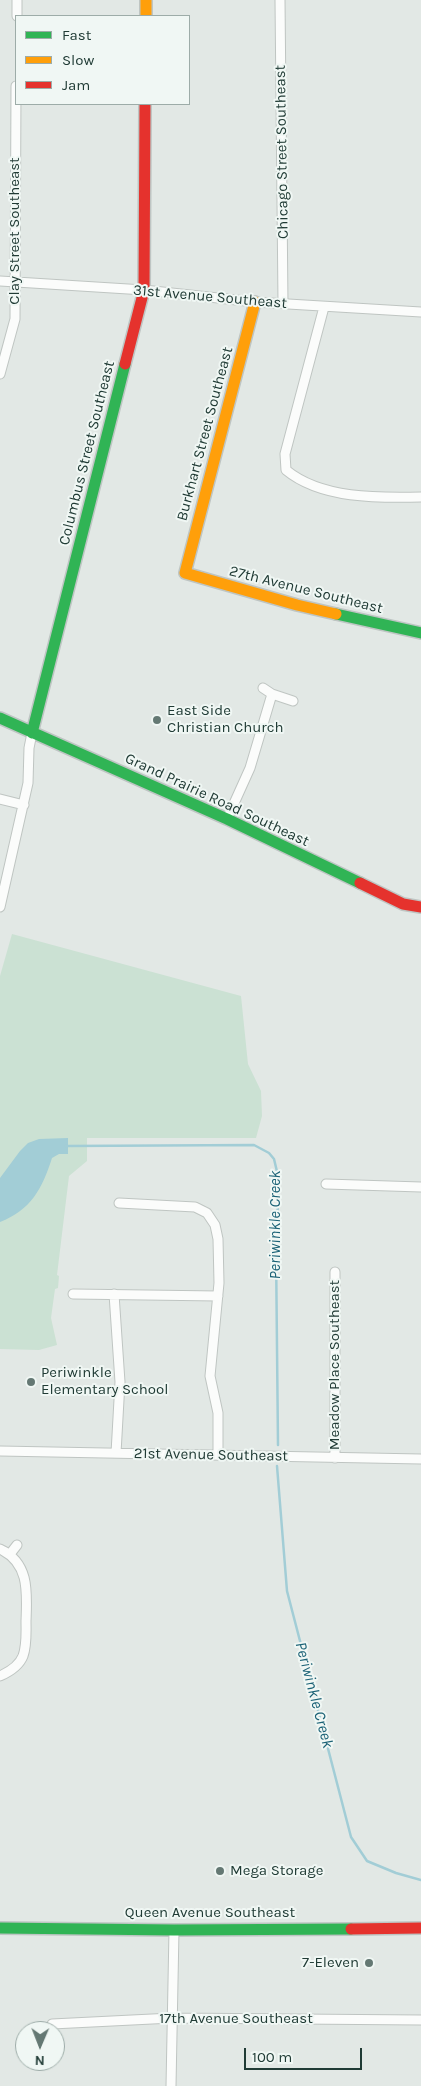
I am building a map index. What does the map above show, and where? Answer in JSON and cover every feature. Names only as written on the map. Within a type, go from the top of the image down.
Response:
[{"type":"street","points":[[17,0],[17,15]]},
{"type":"street","points":[[146,0],[146,15]]},
{"type":"street","name":"Chicago Street Southeast","points":[[280,0],[283,303]]},
{"type":"street","name":"Clay Street Southeast","points":[[0,374],[14,319],[16,105]]},
{"type":"street","name":"Columbus Street Southeast","points":[[0,907],[24,805],[28,783],[29,748],[32,733],[144,290],[145,105]]},
{"type":"street","name":"31st Avenue Southeast","points":[[0,281],[144,290],[255,302],[421,312]]},
{"type":"street","name":"Burkhart Street Southeast","points":[[185,573],[255,302]]},
{"type":"street","points":[[324,307],[287,444],[285,454],[286,470],[296,478],[340,493],[368,498],[421,497]]},
{"type":"street","name":"27th Avenue Southeast","points":[[185,573],[297,606],[421,633]]},
{"type":"street","points":[[263,688],[272,694],[293,700]]},
{"type":"street","points":[[227,819],[250,768],[272,694]]},
{"type":"street","name":"Grand Prairie Road Southeast","points":[[0,718],[227,819],[403,904],[421,907]]},
{"type":"street","points":[[0,799],[24,805]]},
{"type":"street","points":[[326,1184],[421,1187]]},
{"type":"street","points":[[119,1203],[195,1206],[207,1213],[214,1225],[218,1239],[218,1296],[210,1376],[218,1413],[218,1455]]},
{"type":"street","name":"Meadow Place Southeast","points":[[335,1272],[335,1458]]},
{"type":"street","points":[[73,1294],[218,1296]]},
{"type":"street","points":[[114,1294],[120,1382],[116,1453]]},
{"type":"street","name":"21st Avenue Southeast","points":[[0,1451],[421,1460]]},
{"type":"street","points":[[10,1554],[17,1545]]},
{"type":"street","points":[[0,1549],[10,1554],[20,1566],[27,1593],[26,1640],[18,1671],[0,1676]]},
{"type":"street","name":"Queen Avenue Southeast","points":[[0,1928],[174,1930],[421,1928]]},
{"type":"street","points":[[171,2086],[174,1930]]},
{"type":"street","name":"17th Avenue Southeast","points":[[65,2023],[172,2018],[421,2020]]},
{"type":"green space","points":[[12,934],[241,996],[248,1064],[261,1091],[262,1116],[256,1138],[87,1138],[87,1161],[69,1176],[57,1275],[59,1276],[58,1288],[55,1289],[51,1318],[57,1345],[39,1350],[0,1349],[0,976]]},
{"type":"water","points":[[68,1138],[68,1154],[59,1154],[52,1158],[44,1179],[34,1197],[20,1211],[0,1222],[0,1178],[20,1151],[28,1143],[39,1139]]},
{"type":"waterway","name":"Periwinkle Creek","points":[[66,1146],[254,1145],[269,1153],[274,1159],[279,1180],[276,1249],[278,1445]]},
{"type":"waterway","name":"Periwinkle Creek","points":[[277,1466],[287,1591],[351,1837],[367,1861],[396,1873],[421,1880]]},
{"type":"traffic: fast","points":[[32,733],[125,364]]},
{"type":"traffic: fast","points":[[336,614],[421,633]]},
{"type":"traffic: fast","points":[[0,718],[227,819],[360,883]]},
{"type":"traffic: fast","points":[[0,1928],[174,1930],[351,1929]]},
{"type":"traffic: slow","points":[[146,0],[146,15]]},
{"type":"traffic: slow","points":[[255,302],[185,573],[297,605],[336,614]]},
{"type":"traffic: jam","points":[[125,364],[144,290],[145,105]]},
{"type":"traffic: jam","points":[[360,883],[403,904],[421,907]]},
{"type":"traffic: jam","points":[[351,1929],[421,1928]]},
{"type":"place","name":"East Side Christian Church","points":[[157,720]]},
{"type":"place","name":"Periwinkle Elementary School","points":[[31,1382]]},
{"type":"place","name":"Mega Storage","points":[[220,1871]]},
{"type":"place","name":"7-Eleven","points":[[369,1963]]}]
